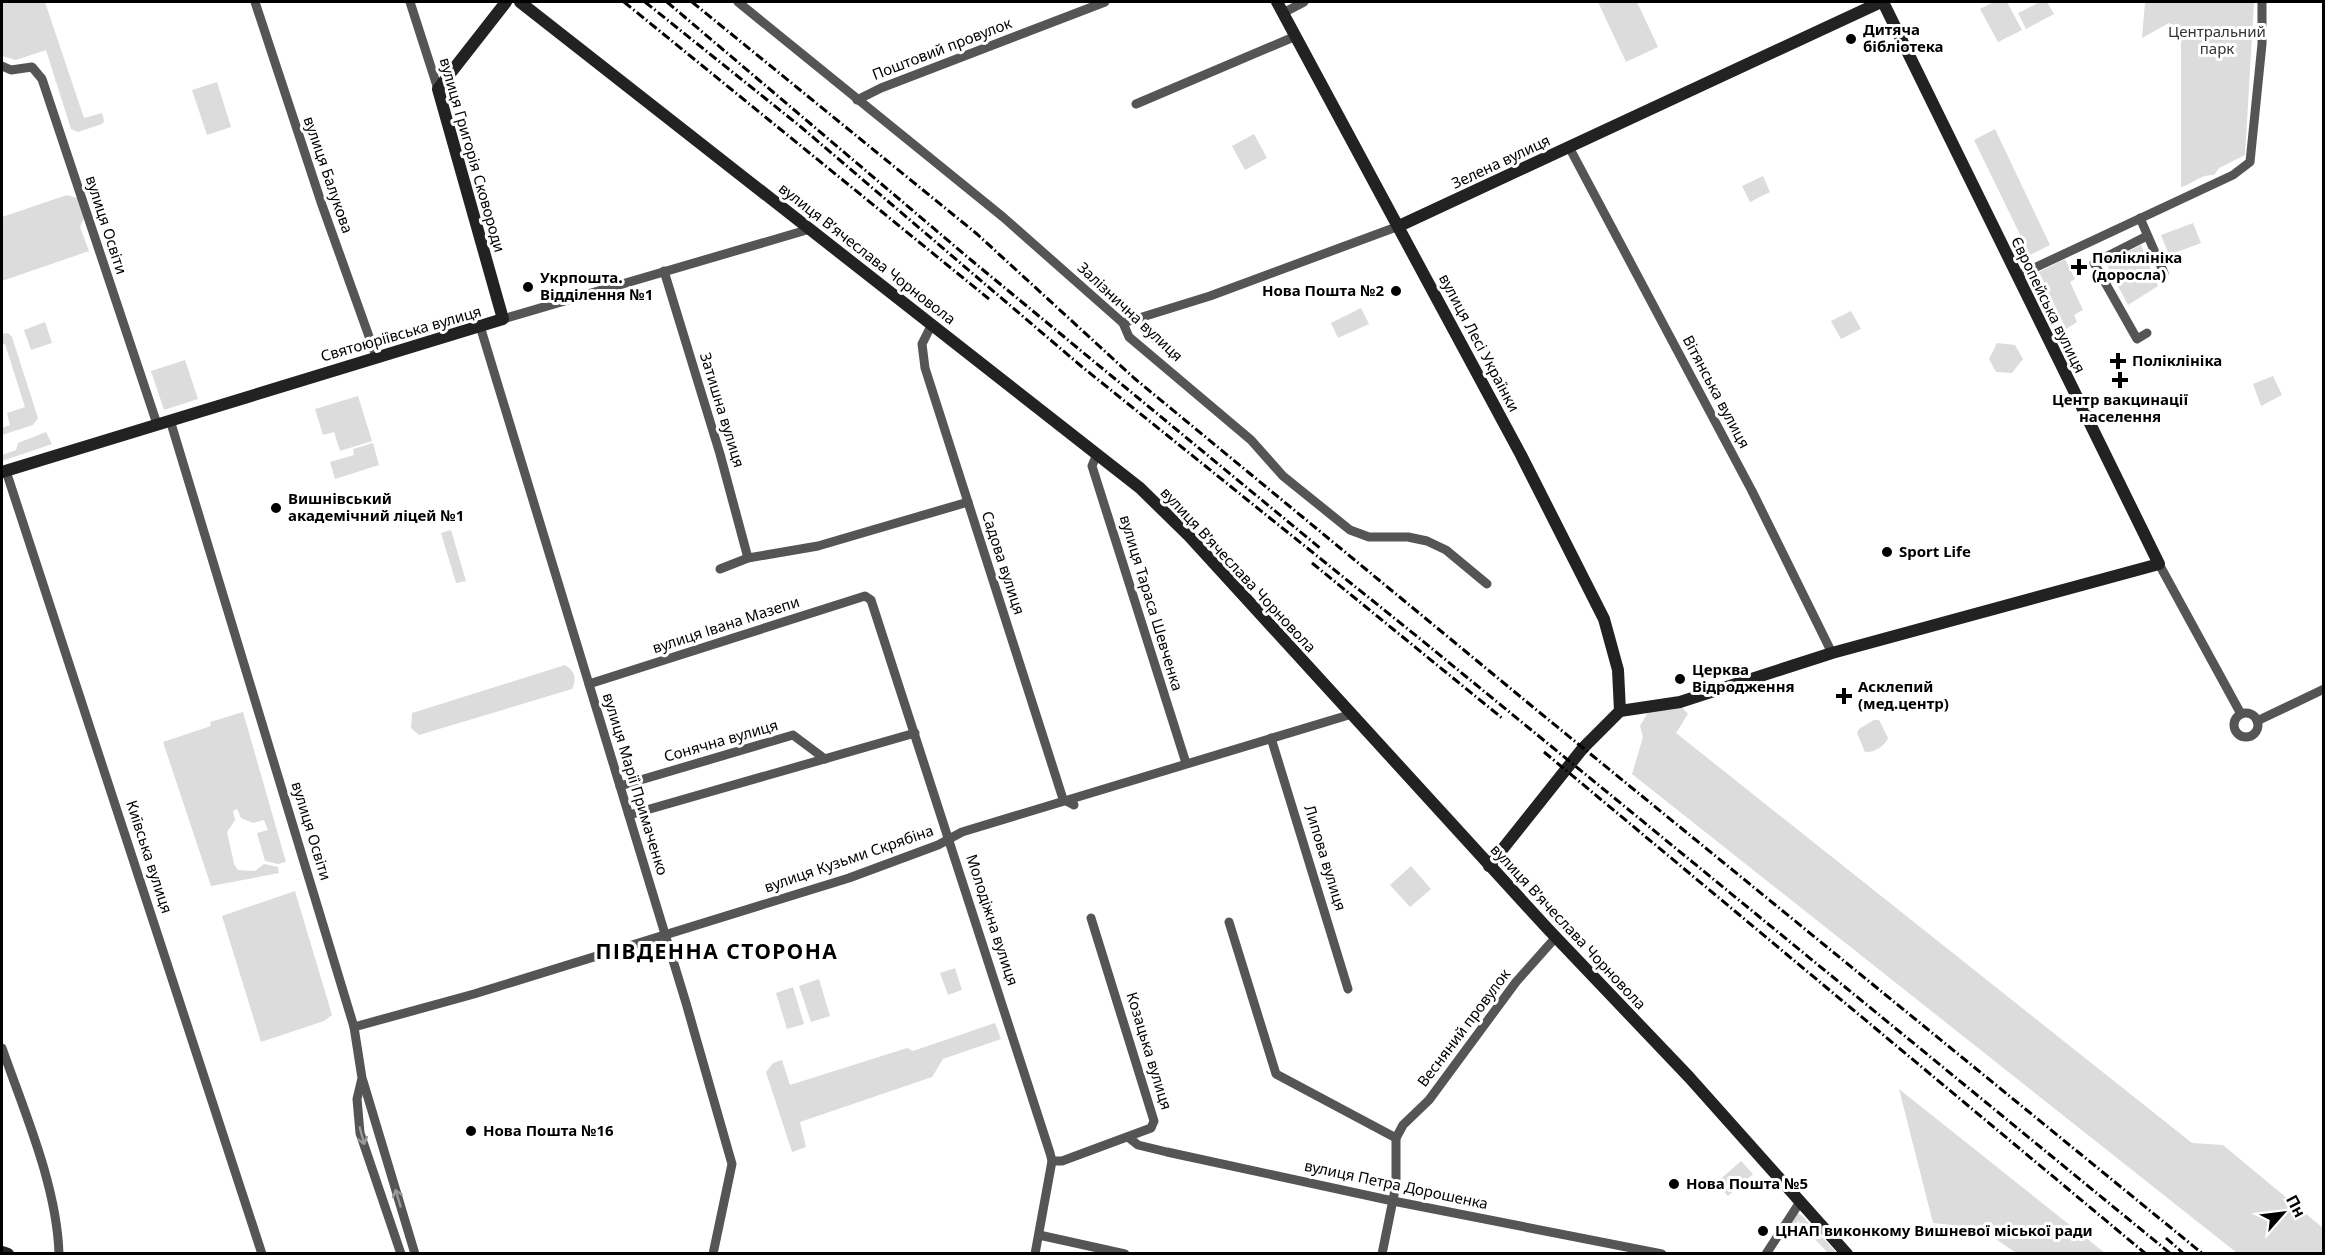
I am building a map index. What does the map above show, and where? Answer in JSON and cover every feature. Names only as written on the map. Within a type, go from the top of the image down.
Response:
[{"type":"street","name":"вулиця Балукова","points":[[255,2],[322,205],[376,356]]},
{"type":"street","name":"вулиця Григорія Сковороди","points":[[410,2],[438,89],[503,319]]},
{"type":"street","points":[[438,89],[506,2]]},
{"type":"street","name":"вулиця Вʼячеслава Чорновола","points":[[520,2],[1140,488],[1188,536],[1489,866],[1689,1077],[1847,1254]]},
{"type":"street","name":"Залізнична вулиця","points":[[738,2],[1003,217],[1123,323],[1129,337],[1251,440],[1283,476],[1350,530],[1369,537],[1408,537],[1427,541],[1446,550],[1487,584]]},
{"type":"street","name":"Поштовий провулок","points":[[857,100],[881,87],[1105,2]]},
{"type":"street","points":[[1280,7],[1304,2]]},
{"type":"street","name":"Зелена вулиця","points":[[1123,323],[1269,276],[1399,226],[1882,2]]},
{"type":"street","name":"Європейська вулиця","points":[[1882,2],[2158,564],[2241,714],[2235,720],[2234,727],[2241,736],[2253,735],[2257,729],[2257,721]]},
{"type":"street","points":[[2017,276],[2233,174],[2250,162],[2262,44],[2262,2]]},
{"type":"street","name":"вулиця Лесі Українки","points":[[1280,7],[1521,455],[1604,619],[1618,670],[1620,711]]},
{"type":"street","points":[[1136,104],[1296,36]]},
{"type":"street","name":"вулиця Освіти","points":[[5,70],[32,68],[42,78],[157,424]]},
{"type":"street","name":"Вітянська вулиця","points":[[1569,147],[1751,489],[1832,653]]},
{"type":"street","points":[[2140,218],[2164,273]]},
{"type":"street","name":"Святоюріївська вулиця","points":[[4,471],[376,356],[810,229]]},
{"type":"street","points":[[2147,236],[2094,263],[2137,339],[2147,333]]},
{"type":"street","name":"Затишна вулиця","points":[[664,271],[720,454],[748,558]]},
{"type":"street","name":"Садова вулиця","points":[[932,324],[922,344],[925,368],[1063,799]]},
{"type":"street","name":"вулиця Марії Примаченко","points":[[480,326],[629,815],[732,1164],[713,1254]]},
{"type":"street","name":"вулиця Освіти","points":[[170,420],[354,1027],[362,1078],[357,1099],[360,1133],[401,1254]]},
{"type":"street","name":"вулиця Тараса Шевченка","points":[[1097,454],[1092,466],[1186,762]]},
{"type":"street","name":"Київська вулиця","points":[[4,471],[262,1254]]},
{"type":"street","points":[[720,569],[748,558],[818,546],[968,502]]},
{"type":"street","points":[[1489,866],[1590,740],[1620,711],[1680,702],[1832,653],[2158,564]]},
{"type":"street","name":"вулиця Івана Мазепи","points":[[589,684],[865,596],[871,600]]},
{"type":"street","name":"Молодіжна вулиця","points":[[871,600],[1052,1161],[1035,1254]]},
{"type":"street","points":[[2241,714],[2252,715],[2257,721],[2324,689]]},
{"type":"street","name":"вулиця Кузьми Скрябіна","points":[[354,1027],[474,994],[849,878],[950,839],[962,832],[1063,799],[1352,714]]},
{"type":"street","points":[[629,815],[915,733]]},
{"type":"street","name":"Сонячна вулиця","points":[[620,786],[793,735],[825,759]]},
{"type":"street","name":"Липова вулиця","points":[[1271,738],[1348,989]]},
{"type":"street","points":[[1063,799],[1074,805]]},
{"type":"street","name":"Козацька вулиця","points":[[1052,1161],[1062,1161],[1151,1128],[1154,1113],[1092,918]]},
{"type":"street","points":[[1229,922],[1276,1074],[1396,1138],[1396,1185],[1382,1254]]},
{"type":"street","name":"Весняний провулок","points":[[1396,1138],[1403,1125],[1429,1100],[1516,982],[1556,937]]},
{"type":"street","points":[[2,1048],[33,1138],[58,1226],[59,1254]]},
{"type":"street","points":[[362,1078],[415,1254]]},
{"type":"street","name":"вулиця Петра Дорошенка","points":[[1128,1137],[1138,1145],[1148,1148],[1393,1201],[1662,1254]]},
{"type":"street","points":[[1766,1254],[1800,1202]]},
{"type":"street","points":[[1039,1235],[1125,1254]]},
{"type":"street","points":[[2,1252],[8,1254]]},
{"type":"green space","points":[[2,2],[45,2],[84,118],[102,113],[104,121],[102,124],[78,132],[71,129],[46,50],[16,60],[2,56]]},
{"type":"green space","points":[[1598,2],[1637,2],[1658,47],[1626,62]]},
{"type":"green space","points":[[1994,2],[2007,2],[2022,30],[1998,42],[1980,9]]},
{"type":"green space","points":[[2040,2],[2047,2],[2054,14],[2026,29],[2018,13]]},
{"type":"green space","name":"Центральний парк","points":[[2145,2],[2254,2],[2245,155],[2219,168],[2214,175],[2205,176],[2181,187],[2181,30],[2169,23],[2142,38]]},
{"type":"green space","points":[[217,82],[231,127],[207,135],[192,90]]},
{"type":"green space","points":[[1995,129],[2050,245],[2030,255],[1974,140]]},
{"type":"green space","points":[[1254,134],[1267,158],[1245,170],[1232,146]]},
{"type":"green space","points":[[1763,176],[1770,192],[1750,202],[1742,186]]},
{"type":"green space","points":[[67,195],[77,198],[84,218],[80,227],[89,251],[2,281],[2,217]]},
{"type":"green space","points":[[2193,223],[2201,243],[2169,255],[2161,235]]},
{"type":"green space","points":[[2141,245],[2158,286],[2128,305],[2106,263]]},
{"type":"green space","points":[[2065,259],[2075,279],[2070,282],[2083,310],[2074,315],[2077,322],[2066,329],[2039,272]]},
{"type":"green space","points":[[1361,308],[1369,324],[1338,338],[1331,323]]},
{"type":"green space","points":[[1851,311],[1861,329],[1841,339],[1831,321]]},
{"type":"green space","points":[[45,322],[52,343],[31,350],[24,330]]},
{"type":"green space","points":[[8,333],[12,337],[38,418],[33,425],[2,435],[2,428],[10,425],[7,413],[25,407],[5,344],[2,345],[2,334]]},
{"type":"green space","points":[[1997,343],[2015,345],[2023,359],[2012,373],[1996,372],[1989,359]]},
{"type":"green space","points":[[185,360],[198,399],[164,410],[151,371]]},
{"type":"green space","points":[[2273,376],[2282,395],[2261,406],[2253,384]]},
{"type":"green space","points":[[358,396],[372,441],[340,451],[334,432],[323,435],[315,409]]},
{"type":"green space","points":[[46,432],[52,444],[2,461],[2,455],[16,450],[18,443]]},
{"type":"green space","points":[[373,443],[379,465],[335,479],[330,462],[354,455],[353,449]]},
{"type":"green space","points":[[451,530],[466,581],[456,583],[441,533]]},
{"type":"green space","points":[[565,665],[574,676],[572,689],[419,735],[411,728],[412,713]]},
{"type":"green space","points":[[1680,705],[1688,714],[1676,733],[2192,1143],[2223,1145],[2323,1228],[2323,1253],[2237,1253],[1632,774],[1643,737],[1640,726],[1648,712]]},
{"type":"green space","points":[[243,712],[286,862],[278,864],[265,861],[257,833],[268,830],[264,820],[253,823],[241,818],[237,809],[233,811],[235,820],[227,832],[234,864],[238,870],[255,871],[264,864],[278,867],[279,873],[211,886],[163,742],[211,726],[210,722]]},
{"type":"green space","points":[[1874,720],[1879,720],[1888,738],[1879,748],[1865,752],[1857,733],[1859,729]]},
{"type":"green space","points":[[1411,866],[1431,889],[1410,907],[1390,885]]},
{"type":"green space","points":[[295,891],[332,1015],[324,1021],[261,1042],[222,916]]},
{"type":"green space","points":[[955,968],[962,990],[948,995],[940,973]]},
{"type":"green space","points":[[819,979],[830,1016],[811,1022],[799,986]]},
{"type":"green space","points":[[793,987],[804,1024],[787,1029],[776,993]]},
{"type":"green space","points":[[995,1023],[1001,1039],[943,1059],[932,1077],[800,1122],[806,1147],[792,1152],[766,1072],[773,1063],[782,1060],[790,1085],[907,1048],[913,1051]]},
{"type":"green space","points":[[1899,1089],[2105,1253],[2016,1253],[1980,1228],[1933,1223]]},
{"type":"green space","points":[[1741,1161],[1753,1174],[1728,1196],[1716,1183]]},
{"type":"green space","points":[[1796,1214],[1800,1214],[1837,1253],[1828,1253],[1798,1221],[1793,1228],[1791,1223]]},
{"type":"railway","points":[[624,2],[989,299]]},
{"type":"railway","points":[[645,2],[801,127],[1081,366],[1419,638],[2171,1254]]},
{"type":"railway","points":[[667,2],[971,260],[1320,548]]},
{"type":"railway","points":[[692,2],[977,234],[1134,378],[2203,1254]]},
{"type":"railway","points":[[1312,563],[1502,718]]},
{"type":"railway","points":[[1544,752],[2146,1254]]},
{"type":"railway","points":[[2166,1238],[2184,1254]]},
{"type":"place","name":"Дитяча бібліотека","points":[[1851,39]]},
{"type":"place","name":"Поліклініка (доросла)","points":[[2079,267]]},
{"type":"place","name":"Укрпошта. Відділення №1","points":[[528,287]]},
{"type":"place","name":"Нова Пошта №2","points":[[1396,291]]},
{"type":"place","name":"Поліклініка","points":[[2118,361]]},
{"type":"place","name":"Центр вакцинації населення","points":[[2120,380]]},
{"type":"place","name":"Вишнівський академічний ліцей №1","points":[[276,508]]},
{"type":"place","name":"Sport Life","points":[[1887,552]]},
{"type":"place","name":"Церква Відродження","points":[[1680,679]]},
{"type":"place","name":"Асклепий (мед.центр)","points":[[1844,696]]},
{"type":"place","name":"Нова Пошта №16","points":[[471,1131]]},
{"type":"place","name":"Нова Пошта №5","points":[[1674,1184]]},
{"type":"place","name":"ЦНАП виконкому Вишневої міської ради","points":[[1763,1231]]},
{"type":"district","name":"ПІВДЕННА СТОРОНА","points":[[717,952]]}]
